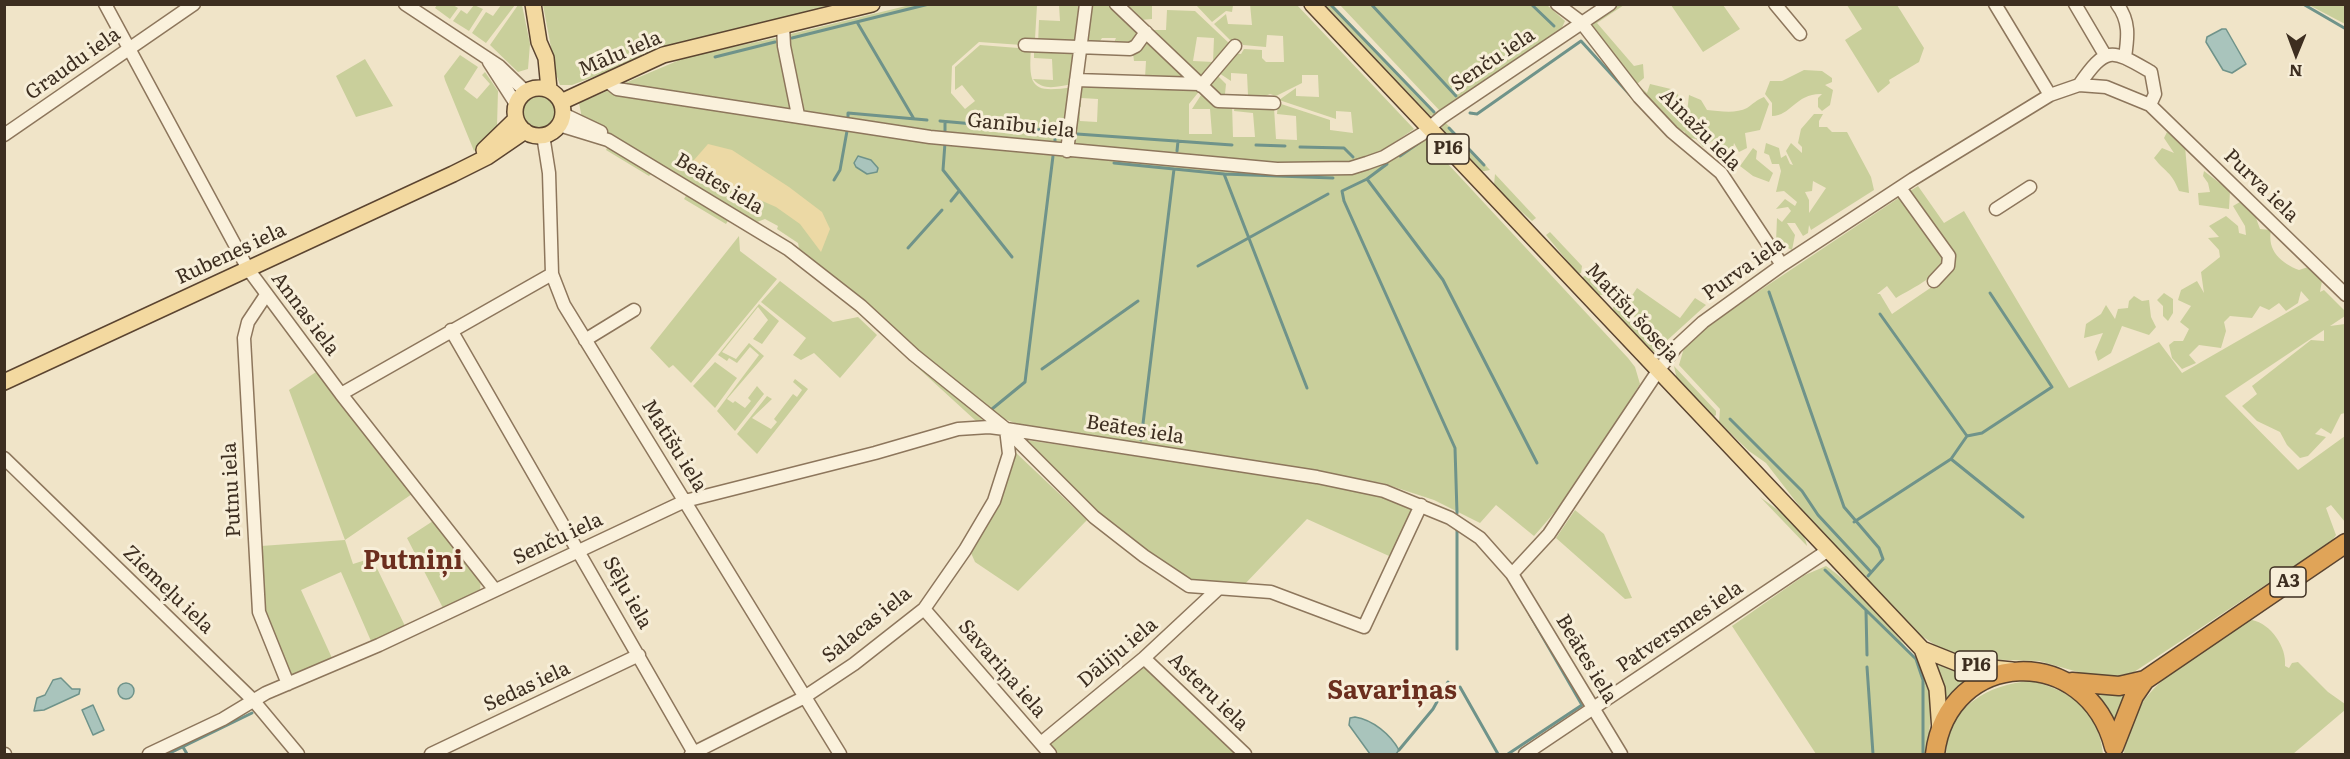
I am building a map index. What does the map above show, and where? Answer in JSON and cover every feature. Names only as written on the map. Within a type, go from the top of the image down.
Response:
[{"type":"highway","name":"A3","points":[[2114,751],[2134,696],[2145,680],[2346,543]]},
{"type":"highway","name":"A3","points":[[1935,754],[1940,731],[1948,714],[1960,698],[1976,685],[1994,676],[2033,671],[2067,681],[2097,686],[2119,686],[2145,680]]},
{"type":"highway","name":"A3","points":[[2067,681],[2085,693],[2098,709],[2108,727],[2114,751]]},
{"type":"main road","points":[[533,4],[539,42],[528,104],[543,135]]},
{"type":"main road","name":"Mālu iela","points":[[543,135],[561,114],[607,81],[663,55],[872,4]]},
{"type":"main road","name":"Matīšu šoseja","points":[[1312,4],[1922,649],[1937,689],[1940,731]]},
{"type":"main road","points":[[528,104],[561,114]]},
{"type":"main road","name":"Rubenes iela","points":[[4,382],[474,162],[528,104]]},
{"type":"main road","name":"Matīšu šoseja","points":[[1922,649],[1962,665],[2033,671]]},
{"type":"street","name":"Annas iela","points":[[105,4],[248,269],[341,394],[495,590]]},
{"type":"street","name":"Graudu iela","points":[[4,135],[194,4]]},
{"type":"street","points":[[405,4],[499,66],[528,104]]},
{"type":"street","points":[[1067,151],[1086,4]]},
{"type":"street","points":[[1116,4],[1218,101],[1274,103]]},
{"type":"street","name":"Ainažu iela","points":[[1557,4],[1581,22],[1640,97],[1672,132],[1720,173],[1782,265]]},
{"type":"street","name":"Senču iela","points":[[1428,128],[1610,4]]},
{"type":"street","points":[[1775,4],[1800,34]]},
{"type":"street","points":[[1995,4],[2050,95]]},
{"type":"street","points":[[2075,4],[2105,55]]},
{"type":"street","points":[[2117,4],[2124,13],[2129,31],[2125,57]]},
{"type":"street","points":[[783,27],[784,46],[798,115]]},
{"type":"street","points":[[1025,45],[1130,49],[1136,46],[1146,32]]},
{"type":"street","points":[[1200,85],[1235,46]]},
{"type":"street","points":[[2079,85],[2092,66],[2105,55],[2120,54],[2151,72],[2154,94],[2150,105]]},
{"type":"street","points":[[1076,80],[1200,85]]},
{"type":"street","name":"Ganību iela","points":[[607,81],[616,89],[798,115],[863,128],[1067,151],[1277,169],[1351,168],[1384,157],[1428,128]]},
{"type":"street","name":"Purva iela","points":[[1512,574],[1549,534],[1676,347],[1703,322],[1782,265],[1900,188],[2050,95],[2079,85],[2106,87],[2150,105],[2346,295]]},
{"type":"street","name":"Beātes iela","points":[[561,114],[788,249],[861,306],[914,355],[1006,429],[1317,477],[1384,492],[1450,518],[1480,538],[1512,574],[1621,754]]},
{"type":"street","name":"Matīšu iela","points":[[543,135],[549,173],[552,274],[564,305],[803,698],[840,754]]},
{"type":"street","points":[[1996,209],[2030,187]]},
{"type":"street","points":[[1900,188],[1949,256],[1948,266],[1934,281]]},
{"type":"street","points":[[341,394],[552,274]]},
{"type":"street","name":"Putnu iela","points":[[266,295],[248,322],[244,338],[259,612],[288,684]]},
{"type":"street","points":[[585,340],[634,310]]},
{"type":"street","name":"Sēļu iela","points":[[451,330],[580,550],[693,754]]},
{"type":"street","name":"Senču iela","points":[[149,754],[223,719],[253,700],[379,645],[685,501],[875,453],[958,429],[989,426],[1006,429]]},
{"type":"street","points":[[1006,429],[1094,517],[1144,556],[1189,586],[1271,592],[1364,627],[1421,505]]},
{"type":"street","name":"Salacas iela","points":[[693,754],[803,698],[854,664],[924,609],[965,550],[994,501],[1009,454],[1006,429]]},
{"type":"street","name":"Ziemeļu iela","points":[[4,458],[253,700],[298,754]]},
{"type":"street","name":"Patversmes iela","points":[[1526,754],[1827,551]]},
{"type":"street","name":"Dāliju iela","points":[[1041,743],[1144,658],[1218,589]]},
{"type":"street","name":"Savariņa iela","points":[[924,609],[1050,754]]},
{"type":"street","name":"Sedas iela","points":[[431,754],[639,655]]},
{"type":"street","name":"Asteru iela","points":[[1144,658],[1245,754]]},
{"type":"green space","points":[[1250,4],[1297,5],[1414,129],[1386,148],[1358,160],[1334,164],[1232,161],[1073,145],[1071,140],[1075,109],[1080,108],[1080,121],[1097,122],[1098,99],[1081,98],[1081,107],[1075,105],[1080,81],[1197,86],[1201,89],[1189,104],[1189,134],[1212,134],[1210,109],[1192,109],[1203,92],[1218,104],[1232,104],[1233,137],[1255,137],[1253,113],[1234,111],[1235,104],[1263,104],[1274,108],[1276,139],[1297,140],[1296,116],[1277,114],[1278,103],[1330,120],[1330,130],[1353,133],[1351,112],[1336,111],[1336,119],[1279,100],[1296,88],[1296,96],[1319,97],[1318,75],[1302,75],[1302,83],[1276,96],[1270,94],[1265,96],[1263,100],[1223,98],[1216,96],[1205,85],[1215,73],[1226,84],[1225,94],[1248,95],[1247,74],[1231,73],[1231,81],[1216,71],[1231,53],[1241,54],[1244,49],[1262,50],[1262,58],[1266,62],[1284,62],[1283,36],[1267,35],[1266,47],[1243,45],[1241,42],[1232,42],[1214,24],[1226,14],[1228,24],[1252,25]]},
{"type":"green space","points":[[437,5],[453,5],[458,8],[450,19],[435,8]]},
{"type":"green space","points":[[474,5],[483,9],[469,31],[453,21],[461,10],[467,14]]},
{"type":"green space","points":[[501,5],[515,5],[486,43],[472,33],[486,12],[493,16]]},
{"type":"green space","points":[[518,5],[522,5],[530,44],[528,69],[518,72],[490,45]]},
{"type":"green space","points":[[543,5],[844,5],[668,49],[572,85],[560,85]]},
{"type":"green space","points":[[910,5],[1037,5],[1035,39],[1025,39],[1022,45],[979,42],[952,66],[951,93],[965,109],[975,101],[962,85],[955,90],[955,67],[980,45],[1031,49],[1031,73],[1036,85],[1050,89],[1073,87],[1065,140],[1060,144],[965,136],[806,112],[801,108],[789,44],[791,34]]},
{"type":"green space","points":[[1059,5],[1080,5],[1074,44],[1038,44],[1039,20],[1060,21]]},
{"type":"green space","points":[[1089,5],[1112,5],[1140,33],[1132,45],[1113,45],[1116,38],[1102,38],[1098,44],[1087,42]]},
{"type":"green space","points":[[1125,5],[1152,5],[1152,19],[1141,20]]},
{"type":"green space","points":[[1196,5],[1233,5],[1232,12],[1226,11],[1212,22]]},
{"type":"green space","points":[[1321,5],[1333,5],[1438,115],[1426,116]]},
{"type":"green space","points":[[1340,5],[1547,5],[1565,21],[1560,32],[1441,112]]},
{"type":"green space","points":[[1599,5],[1624,5],[1597,23],[1634,66],[1643,64],[1644,78],[1637,84],[1647,93],[1650,84],[1675,90],[1681,100],[1680,109],[1687,113],[1689,95],[1701,100],[1707,110],[1727,112],[1743,110],[1764,97],[1769,104],[1760,130],[1745,133],[1747,148],[1739,152],[1734,143],[1732,153],[1720,151],[1714,140],[1703,147],[1696,139],[1685,137],[1685,132],[1671,125],[1587,33],[1588,11]]},
{"type":"green space","points":[[1671,5],[1723,5],[1740,29],[1703,52]]},
{"type":"green space","points":[[1847,5],[1897,5],[1924,48],[1919,62],[1889,80],[1890,83],[1878,93],[1845,40],[1862,29]]},
{"type":"green space","points":[[2309,5],[2345,5],[2345,24]]},
{"type":"green space","points":[[1167,10],[1195,11],[1231,45],[1202,81],[1151,30],[1166,30]],"holes":[[[1197,37],[1214,38],[1213,62],[1193,61]]]},
{"type":"green space","points":[[1147,37],[1189,78],[1145,78],[1146,61],[1134,61],[1133,53]]},
{"type":"green space","points":[[776,38],[790,110],[618,86],[689,56]]},
{"type":"green space","points":[[1034,48],[1074,50],[1073,84],[1047,87],[1037,83],[1033,79],[1053,80],[1052,59],[1034,58]]},
{"type":"green space","points":[[460,55],[478,67],[464,89],[477,99],[490,84],[482,75],[485,72],[498,91],[497,126],[474,151],[444,76]]},
{"type":"green space","points":[[365,59],[393,106],[356,117],[336,76]]},
{"type":"green space","points":[[1804,70],[1822,71],[1832,78],[1832,82],[1825,85],[1833,90],[1830,105],[1822,111],[1818,107],[1818,98],[1822,94],[1813,95],[1806,97],[1779,115],[1772,116],[1772,103],[1765,94],[1770,81],[1782,81]]},
{"type":"green space","points":[[607,91],[668,103],[863,128],[1339,170],[1422,136],[1628,358],[1635,367],[1640,384],[1577,482],[1534,536],[1496,505],[1480,523],[1434,500],[1382,483],[1025,427],[1002,418],[971,396],[799,248],[798,243],[777,229],[778,226],[765,219],[757,222],[582,118],[579,103]]},
{"type":"green space","points":[[539,93],[553,98],[558,112],[553,126],[539,131],[525,126],[520,112],[525,98]]},
{"type":"green space","points":[[1814,114],[1823,114],[1819,127],[1827,127],[1832,132],[1847,132],[1871,177],[1874,190],[1811,230],[1809,225],[1808,233],[1803,236],[1795,223],[1787,223],[1795,235],[1792,250],[1776,242],[1777,218],[1782,222],[1791,211],[1788,207],[1776,209],[1785,199],[1795,206],[1797,202],[1784,191],[1776,192],[1781,171],[1779,164],[1772,164],[1769,155],[1764,153],[1766,143],[1779,148],[1781,158],[1786,155],[1790,164],[1793,165],[1786,151],[1791,143],[1802,153],[1802,147],[1798,143],[1801,129]],"holes":[[[1813,181],[1826,188],[1809,213],[1809,200],[1805,192],[1812,191]]]},
{"type":"green space","points":[[1444,121],[1490,170],[1479,172],[1441,130]]},
{"type":"green space","points":[[2167,132],[2185,146],[2189,193],[2179,191],[2171,176],[2154,158],[2162,148],[2174,153],[2164,138]]},
{"type":"green space","points":[[608,146],[652,173],[649,176],[606,150]]},
{"type":"green space","points":[[1753,148],[1757,151],[1756,159],[1773,173],[1769,182],[1753,176],[1740,166]]},
{"type":"green space","points":[[2204,171],[2230,191],[2229,209],[2199,205],[2198,193],[2210,192],[2203,176]]},
{"type":"green space","points":[[1495,174],[1536,218],[1532,221],[1497,190],[1494,185]]},
{"type":"green space","points":[[1918,186],[1944,223],[1964,211],[2069,388],[2159,342],[2182,373],[2309,300],[2301,291],[2298,303],[2286,311],[2279,303],[2269,310],[2260,306],[2252,318],[2230,316],[2224,322],[2226,331],[2221,348],[2199,345],[2189,355],[2196,363],[2182,369],[2172,358],[2169,345],[2174,341],[2183,341],[2189,329],[2180,322],[2191,306],[2178,300],[2181,290],[2197,281],[2204,293],[2201,272],[2220,257],[2219,250],[2208,238],[2219,237],[2209,226],[2226,216],[2238,226],[2239,233],[2246,235],[2245,226],[2233,206],[2240,202],[2256,218],[2260,229],[2271,230],[2273,250],[2281,260],[2299,270],[2308,267],[2322,281],[2320,292],[2324,290],[2345,311],[2345,316],[2330,326],[2345,324],[2345,413],[2341,414],[2331,434],[2321,428],[2315,434],[2326,437],[2308,456],[2300,458],[2287,445],[2280,432],[2257,421],[2242,406],[2257,394],[2252,386],[2311,340],[2324,341],[2324,330],[2225,396],[2298,470],[2345,436],[2345,522],[2331,505],[2326,508],[2336,535],[2332,541],[2134,672],[2112,677],[2096,677],[2039,661],[1976,659],[1941,649],[1919,634],[1807,516],[1766,463],[1749,451],[1719,422],[1720,409],[1679,365],[1684,348],[1708,325],[1900,197],[1943,253],[1942,261],[1927,280],[1896,298],[1887,286],[1877,294],[1880,294],[1892,314],[1948,276],[1952,256],[1907,193]]},
{"type":"green space","points":[[687,194],[729,219],[726,224],[684,199]]},
{"type":"green space","points":[[1550,232],[1582,266],[1581,273],[1578,274],[1546,235]]},
{"type":"green space","points":[[739,236],[740,251],[777,279],[691,383],[673,365],[669,368],[650,348]]},
{"type":"green space","points":[[1588,274],[1608,295],[1597,295],[1581,278]]},
{"type":"green space","points":[[780,281],[833,322],[858,317],[877,335],[840,378],[814,353],[801,360],[793,355],[806,338],[761,302]]},
{"type":"green space","points":[[1637,288],[1680,318],[1695,298],[1706,305],[1662,345],[1618,300],[1623,296],[1629,300]]},
{"type":"green space","points":[[2164,293],[2173,299],[2173,313],[2168,321],[2163,316],[2163,306],[2157,300]]},
{"type":"green space","points":[[2134,296],[2142,301],[2149,300],[2151,317],[2156,327],[2149,335],[2122,326],[2111,353],[2098,361],[2095,352],[2103,333],[2084,338],[2086,324],[2101,314],[2106,305],[2115,319],[2118,309],[2128,308],[2129,301]]},
{"type":"green space","points":[[1616,302],[1662,352],[1649,351],[1616,316],[1613,308]]},
{"type":"green space","points":[[759,304],[779,321],[762,344],[753,339],[768,320],[758,307],[722,352],[736,359],[749,343],[764,356],[727,399],[745,408],[751,401],[748,398],[757,386],[764,394],[735,431],[717,411],[759,355],[750,347],[737,363],[729,358],[727,361],[718,355]]},
{"type":"green space","points":[[858,313],[868,317],[985,422],[976,421]]},
{"type":"green space","points":[[715,362],[737,378],[715,408],[693,386]]},
{"type":"green space","points":[[1674,366],[1716,411],[1716,415],[1712,418],[1677,380]]},
{"type":"green space","points":[[319,370],[412,494],[345,540],[289,390]]},
{"type":"green space","points":[[795,379],[808,389],[757,454],[737,434],[767,396],[772,399],[752,418],[771,429],[777,422],[774,419],[793,394],[797,397],[802,390],[793,382]]},
{"type":"green space","points":[[1026,440],[1315,482],[1382,495],[1417,507],[1389,556],[1307,519],[1243,586],[1201,583],[1165,568],[1123,539],[1031,451]]},
{"type":"green space","points":[[1013,450],[1087,520],[1018,591],[975,562],[971,553],[997,500]]},
{"type":"green space","points":[[1760,497],[1795,525],[1807,546]]},
{"type":"green space","points":[[1575,510],[1604,534],[1632,598],[1625,599],[1556,538]]},
{"type":"green space","points":[[433,521],[481,578],[480,591],[443,608],[407,538]]},
{"type":"green space","points":[[345,540],[353,564],[372,558],[405,626],[371,641],[341,572],[301,590],[332,658],[291,676],[261,598],[261,546]]},
{"type":"green space","points":[[1826,566],[1868,603],[1900,639],[1924,673],[1929,685],[1931,702],[1926,754],[1816,754],[1732,626],[1805,575]]},
{"type":"green space","points":[[2252,620],[2265,626],[2276,637],[2283,651],[2285,666],[2289,668],[2292,663],[2298,662],[2328,692],[2345,704],[2345,710],[2293,754],[2124,754],[2128,731],[2137,710],[2151,692],[2186,662],[2244,622]]},
{"type":"green space","points":[[1144,658],[1245,754],[1050,754],[1041,743]]},
{"type":"green space","points":[[1933,660],[1984,672],[1945,703]]},
{"type":"green space","points":[[2031,681],[2059,691],[2081,705],[2096,726],[2103,754],[1946,754],[1954,723],[1973,701],[2000,687]]},
{"type":"green space","points":[[2134,686],[2115,723],[2110,711],[2093,689]]},
{"type":"sand","points":[[708,144],[732,150],[789,187],[822,212],[830,229],[821,252],[800,224],[776,207],[687,168]]},
{"type":"water","points":[[2226,29],[2246,64],[2232,73],[2223,70],[2206,42],[2207,37]]},
{"type":"water","points":[[858,156],[871,160],[878,168],[877,172],[867,174],[856,167],[854,163]]},
{"type":"water","points":[[61,678],[72,689],[80,689],[79,694],[44,710],[34,711],[37,698],[45,695],[53,680]]},
{"type":"water","points":[[126,683],[132,685],[134,691],[132,697],[126,699],[120,697],[118,691],[120,685]]},
{"type":"water","points":[[93,705],[104,730],[93,735],[82,710]]},
{"type":"water","points":[[1355,717],[1368,721],[1386,733],[1399,750],[1396,754],[1370,754],[1349,725],[1350,718]]},
{"type":"waterway","points":[[792,38],[929,4]]},
{"type":"waterway","points":[[1330,4],[1434,112]]},
{"type":"waterway","points":[[1371,4],[1456,96]]},
{"type":"waterway","points":[[1531,4],[1554,26]]},
{"type":"waterway","points":[[2303,4],[2346,29]]},
{"type":"waterway","points":[[857,22],[914,119]]},
{"type":"waterway","points":[[1470,113],[1477,114],[1581,41],[1631,96]]},
{"type":"waterway","points":[[715,57],[775,42]]},
{"type":"waterway","points":[[848,118],[848,113],[927,120]]},
{"type":"waterway","points":[[940,121],[1064,132]]},
{"type":"waterway","points":[[945,122],[945,132]]},
{"type":"waterway","points":[[1449,128],[1484,165]]},
{"type":"waterway","points":[[834,180],[840,170],[847,131]]},
{"type":"waterway","points":[[1055,132],[1055,142]]},
{"type":"waterway","points":[[1077,134],[1232,145]]},
{"type":"waterway","points":[[1400,156],[1423,140]]},
{"type":"waterway","points":[[1177,151],[1178,141]]},
{"type":"waterway","points":[[945,143],[943,170],[1012,257]]},
{"type":"waterway","points":[[1256,145],[1285,146]]},
{"type":"waterway","points":[[1300,147],[1344,148],[1353,157]]},
{"type":"waterway","points":[[992,409],[1025,382],[1053,156]]},
{"type":"waterway","points":[[1114,163],[1224,174],[1333,178]]},
{"type":"waterway","points":[[1387,164],[1367,179],[1342,191],[1344,201],[1455,448],[1457,513]]},
{"type":"waterway","points":[[1141,440],[1174,169]]},
{"type":"waterway","points":[[1224,174],[1307,388]]},
{"type":"waterway","points":[[1367,179],[1443,280],[1537,463]]},
{"type":"waterway","points":[[951,201],[959,191]]},
{"type":"waterway","points":[[1198,266],[1328,194]]},
{"type":"waterway","points":[[908,248],[942,210]]},
{"type":"waterway","points":[[1769,292],[1844,507],[1879,548],[1883,559],[1868,576]]},
{"type":"waterway","points":[[1854,522],[1951,459],[1967,436],[1982,433],[2052,387],[1990,293]]},
{"type":"waterway","points":[[1042,369],[1138,301]]},
{"type":"waterway","points":[[1880,314],[1967,436]]},
{"type":"waterway","points":[[1730,419],[1802,491],[1818,515],[1871,572]]},
{"type":"waterway","points":[[1951,459],[2023,517]]},
{"type":"waterway","points":[[1457,530],[1457,649]]},
{"type":"waterway","points":[[1825,570],[1916,659],[1923,680],[1923,754]]},
{"type":"waterway","points":[[1866,611],[1867,655]]},
{"type":"waterway","points":[[1508,754],[1582,705],[1530,615]]},
{"type":"waterway","points":[[1867,667],[1873,754]]},
{"type":"waterway","points":[[1399,750],[1433,709],[1448,682]]},
{"type":"waterway","points":[[1460,687],[1498,754]]},
{"type":"waterway","points":[[168,754],[252,713]]},
{"type":"waterway","points":[[183,747],[187,754]]},
{"type":"district","name":"Putniņi","points":[[413,561]]},
{"type":"district","name":"Savariņas","points":[[1392,691]]}]
